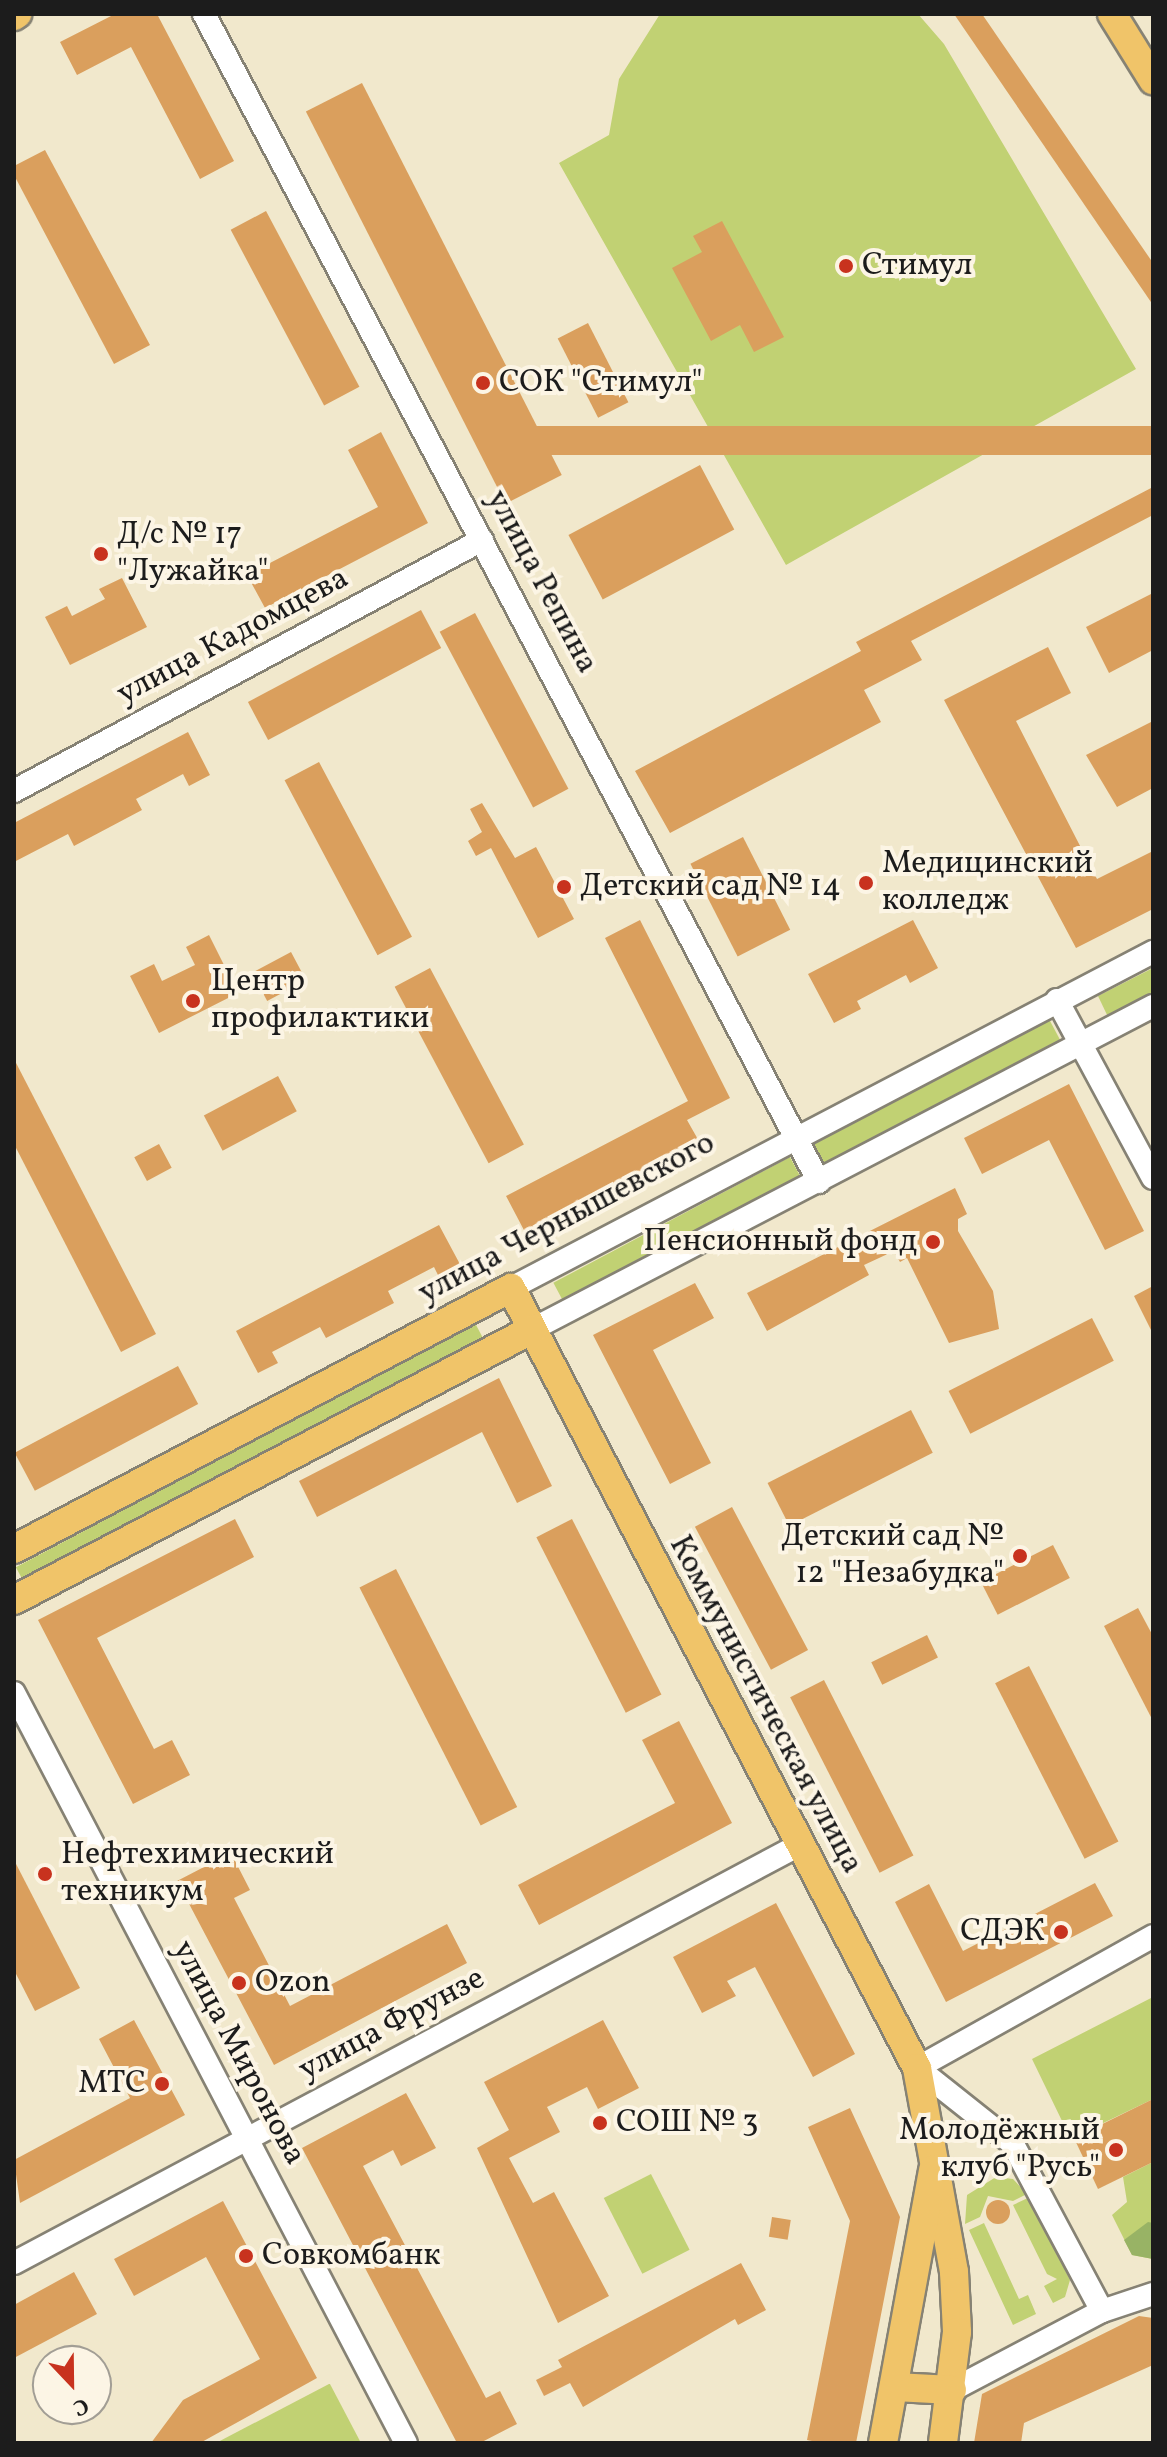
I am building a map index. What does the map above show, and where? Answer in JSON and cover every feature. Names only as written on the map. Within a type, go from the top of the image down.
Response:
[{"type":"main road","points":[[1112,14],[1153,80]]},
{"type":"main road","name":"Коммунистическая улица","points":[[511,1288],[917,2068],[954,2272],[952,2390],[943,2443]]},
{"type":"main road","name":"улица Чернышевского","points":[[14,1549],[511,1288]]},
{"type":"main road","points":[[14,1600],[533,1329]]},
{"type":"main road","name":"Коммунистическая улица","points":[[883,2443],[935,2161]]},
{"type":"main road","points":[[895,2387],[952,2390]]},
{"type":"street","name":"улица Репина","points":[[204,14],[819,1182]]},
{"type":"street","name":"улица Кадомцева","points":[[14,791],[482,540]]},
{"type":"street","name":"улица Чернышевского","points":[[511,1288],[796,1136],[1153,952]]},
{"type":"street","points":[[1057,1000],[1153,1178]]},
{"type":"street","points":[[533,1329],[1153,1006]]},
{"type":"street","name":"улица Миронова","points":[[14,1693],[406,2443]]},
{"type":"street","name":"улица Фрунзе","points":[[14,2263],[799,1845]]},
{"type":"street","points":[[1102,2311],[1013,2144],[917,2068],[1153,1936]]},
{"type":"street","points":[[952,2390],[1102,2311],[1153,2294]]},
{"type":"green space","name":"Стимул","points":[[660,14],[918,14],[944,44],[1136,369],[786,565],[559,163],[609,135],[619,79]]},
{"type":"green space","points":[[1153,968],[1153,997],[1109,1019],[1098,996]]},
{"type":"green space","points":[[1049,1019],[1061,1042],[825,1168],[812,1145]]},
{"type":"green space","points":[[790,1157],[802,1180],[566,1306],[553,1283]]},
{"type":"green space","points":[[475,1323],[487,1346],[28,1590],[16,1567]]},
{"type":"green space","points":[[1153,1997],[1153,2099],[1095,2127],[1084,2119],[1063,2123],[1032,2059]]},
{"type":"green space","points":[[1153,2162],[1153,2259],[1132,2255],[1112,2215],[1127,2202],[1123,2177]]},
{"type":"green space","points":[[651,2174],[690,2250],[642,2274],[604,2198]]},
{"type":"green space","points":[[996,2177],[1013,2179],[1027,2194],[1013,2201],[988,2196],[980,2217],[965,2224],[967,2195]]},
{"type":"green space","points":[[1030,2197],[1070,2280],[1065,2297],[1053,2303],[1044,2286],[1057,2279],[1047,2274],[1013,2205]]},
{"type":"green space","points":[[1148,2222],[1153,2223],[1153,2259],[1132,2255],[1124,2240]]},
{"type":"green space","points":[[984,2223],[1019,2299],[1028,2295],[1036,2314],[1013,2325],[969,2230]]},
{"type":"green space","points":[[329,2384],[361,2443],[216,2443]]},
{"type":"building","points":[[115,14],[157,14],[234,161],[200,179],[131,47],[77,75],[60,42]]},
{"type":"building","points":[[954,14],[982,14],[1153,263],[1153,305]]},
{"type":"building","points":[[362,83],[562,475],[506,504],[306,112]]},
{"type":"building","points":[[45,150],[150,345],[114,364],[14,175],[14,166]]},
{"type":"building","points":[[266,211],[359,387],[324,405],[231,230]]},
{"type":"building","points":[[722,221],[784,337],[754,352],[740,325],[711,341],[672,268],[702,252],[693,236]]},
{"type":"building","points":[[588,323],[628,402],[598,418],[558,338]]},
{"type":"building","points":[[526,426],[1153,426],[1153,455],[526,455]]},
{"type":"building","points":[[381,432],[428,523],[265,608],[247,575],[378,507],[348,450]]},
{"type":"building","points":[[700,465],[734,529],[603,599],[568,535]]},
{"type":"building","points":[[1153,487],[1153,515],[911,641],[922,660],[864,690],[881,722],[670,833],[635,771],[861,651],[856,642]]},
{"type":"building","points":[[122,578],[147,627],[70,665],[45,617],[67,606],[72,616],[105,599],[99,589]]},
{"type":"building","points":[[1153,593],[1153,650],[1109,673],[1086,627]]},
{"type":"building","points":[[421,610],[441,648],[268,740],[248,702]]},
{"type":"building","points":[[475,613],[568,789],[533,807],[440,632]]},
{"type":"building","points":[[1048,647],[1071,693],[1016,721],[1097,879],[1153,851],[1153,909],[1076,948],[944,700]]},
{"type":"building","points":[[1153,721],[1153,788],[1117,807],[1086,755]]},
{"type":"building","points":[[188,732],[210,775],[189,786],[183,774],[136,799],[142,810],[74,846],[68,834],[14,862],[14,823]]},
{"type":"building","points":[[319,762],[412,937],[378,955],[285,780]]},
{"type":"building","points":[[482,803],[515,858],[536,847],[574,919],[538,938],[491,848],[476,856],[468,841],[482,832],[470,809]]},
{"type":"building","points":[[743,837],[790,930],[738,956],[690,864]]},
{"type":"building","points":[[640,920],[730,1098],[687,1120],[700,1143],[526,1234],[506,1196],[688,1101],[605,938]]},
{"type":"building","points":[[913,920],[938,968],[910,983],[906,975],[857,1001],[861,1009],[834,1023],[808,974]]},
{"type":"building","points":[[209,935],[238,993],[159,1033],[130,976],[154,964],[162,981],[195,965],[186,947]]},
{"type":"building","points":[[291,952],[306,980],[267,1001],[252,973]]},
{"type":"building","points":[[430,968],[524,1145],[489,1163],[395,987]]},
{"type":"building","points":[[14,1059],[156,1334],[121,1352],[14,1144]]},
{"type":"building","points":[[278,1076],[297,1111],[223,1151],[204,1115]]},
{"type":"building","points":[[1069,1084],[1144,1231],[1105,1250],[1049,1140],[982,1174],[964,1138]]},
{"type":"building","points":[[159,1144],[172,1168],[147,1181],[134,1157]]},
{"type":"building","points":[[955,1188],[967,1214],[958,1219],[958,1231],[993,1291],[999,1329],[949,1343],[907,1258],[900,1262],[894,1251],[864,1265],[869,1275],[767,1331],[747,1293]]},
{"type":"building","points":[[439,1225],[462,1268],[440,1279],[434,1267],[388,1291],[394,1303],[326,1338],[320,1327],[272,1352],[278,1363],[258,1373],[236,1331]]},
{"type":"building","points":[[695,1283],[714,1318],[653,1350],[711,1463],[670,1484],[593,1335]]},
{"type":"building","points":[[1153,1286],[1153,1334],[1134,1296]]},
{"type":"building","points":[[1092,1318],[1114,1361],[970,1434],[949,1391]]},
{"type":"building","points":[[178,1366],[198,1404],[35,1491],[15,1453]]},
{"type":"building","points":[[499,1378],[552,1486],[517,1503],[482,1432],[317,1517],[299,1481]]},
{"type":"building","points":[[911,1410],[933,1453],[789,1526],[768,1483]]},
{"type":"building","points":[[732,1507],[808,1650],[771,1670],[695,1527]]},
{"type":"building","points":[[235,1519],[254,1557],[97,1638],[154,1749],[172,1740],[190,1775],[133,1804],[38,1620]]},
{"type":"building","points":[[572,1519],[661,1695],[626,1713],[536,1537]]},
{"type":"building","points":[[1053,1545],[1070,1578],[998,1615],[981,1582]]},
{"type":"building","points":[[396,1569],[517,1807],[481,1826],[359,1588]]},
{"type":"building","points":[[1138,1608],[1153,1636],[1153,1721],[1104,1626]]},
{"type":"building","points":[[927,1635],[938,1657],[882,1685],[871,1662]]},
{"type":"building","points":[[1029,1666],[1118,1842],[1085,1859],[995,1683]]},
{"type":"building","points":[[824,1680],[913,1856],[880,1873],[790,1697]]},
{"type":"building","points":[[679,1721],[732,1823],[539,1925],[518,1885],[675,1803],[642,1740]]},
{"type":"building","points":[[231,1853],[250,1890],[234,1898],[290,2006],[447,1924],[467,1963],[274,2065],[177,1881]]},
{"type":"building","points":[[14,1860],[80,1988],[35,2011],[14,1970]]},
{"type":"building","points":[[1095,1883],[1113,1916],[946,2002],[895,1902],[929,1884],[963,1951]]},
{"type":"building","points":[[776,1903],[855,2054],[813,2077],[755,1967],[727,1981],[736,1996],[702,2013],[673,1957]]},
{"type":"building","points":[[134,2020],[185,2115],[20,2203],[14,2160],[130,2098],[99,2039]]},
{"type":"building","points":[[603,2020],[639,2088],[598,2109],[587,2087],[547,2107],[560,2132],[509,2158],[533,2203],[554,2192],[609,2296],[558,2323],[477,2148],[509,2130],[484,2082]]},
{"type":"building","points":[[406,2093],[436,2148],[401,2166],[393,2150],[363,2166],[486,2398],[500,2391],[517,2424],[480,2443],[457,2443],[302,2148]]},
{"type":"building","name":"Молодёжный клуб \"Русь\"","points":[[1153,2099],[1153,2162],[1098,2189],[1074,2138]]},
{"type":"building","points":[[850,2108],[900,2217],[856,2443],[822,2443],[807,2440],[850,2221],[808,2127]]},
{"type":"building","points":[[998,2200],[1006,2204],[1010,2212],[1006,2220],[998,2224],[990,2220],[986,2212],[990,2204]]},
{"type":"building","points":[[223,2201],[317,2378],[200,2443],[151,2443],[183,2400],[260,2359],[206,2257],[134,2296],[114,2259]]},
{"type":"building","points":[[772,2217],[791,2220],[788,2240],[769,2237]]},
{"type":"building","points":[[741,2263],[766,2310],[738,2325],[735,2319],[583,2407],[570,2383],[544,2396],[536,2380],[562,2367],[558,2360]]},
{"type":"building","points":[[74,2272],[97,2314],[39,2345],[32,2345],[32,2348],[14,2358],[14,2305]]},
{"type":"building","points":[[1139,2316],[1153,2318],[1153,2365],[1024,2423],[1021,2443],[974,2443],[982,2394]]},
{"type":"place","name":"Стимул","points":[[846,266]]},
{"type":"place","name":"СОК \"Стимул\"","points":[[483,383]]},
{"type":"place","name":"Д/с № 17 \"Лужайка\"","points":[[101,554]]},
{"type":"place","name":"Медицинский колледж","points":[[866,883]]},
{"type":"place","name":"Детский сад № 14","points":[[564,887]]},
{"type":"place","name":"Центр профилактики","points":[[193,1001]]},
{"type":"place","name":"Пенсионный фонд","points":[[933,1242]]},
{"type":"place","name":"Детский сад № 12 \"Незабудка\"","points":[[1020,1556]]},
{"type":"place","name":"Нефтехимический техникум","points":[[45,1874]]},
{"type":"place","name":"СДЭК","points":[[1061,1932]]},
{"type":"place","name":"Ozon","points":[[239,1983]]},
{"type":"place","name":"МТС","points":[[162,2084]]},
{"type":"place","name":"СОШ № 3","points":[[600,2123]]},
{"type":"place","name":"Молодёжный клуб \"Русь\"","points":[[1116,2150]]},
{"type":"place","name":"Совкомбанк","points":[[246,2256]]}]
